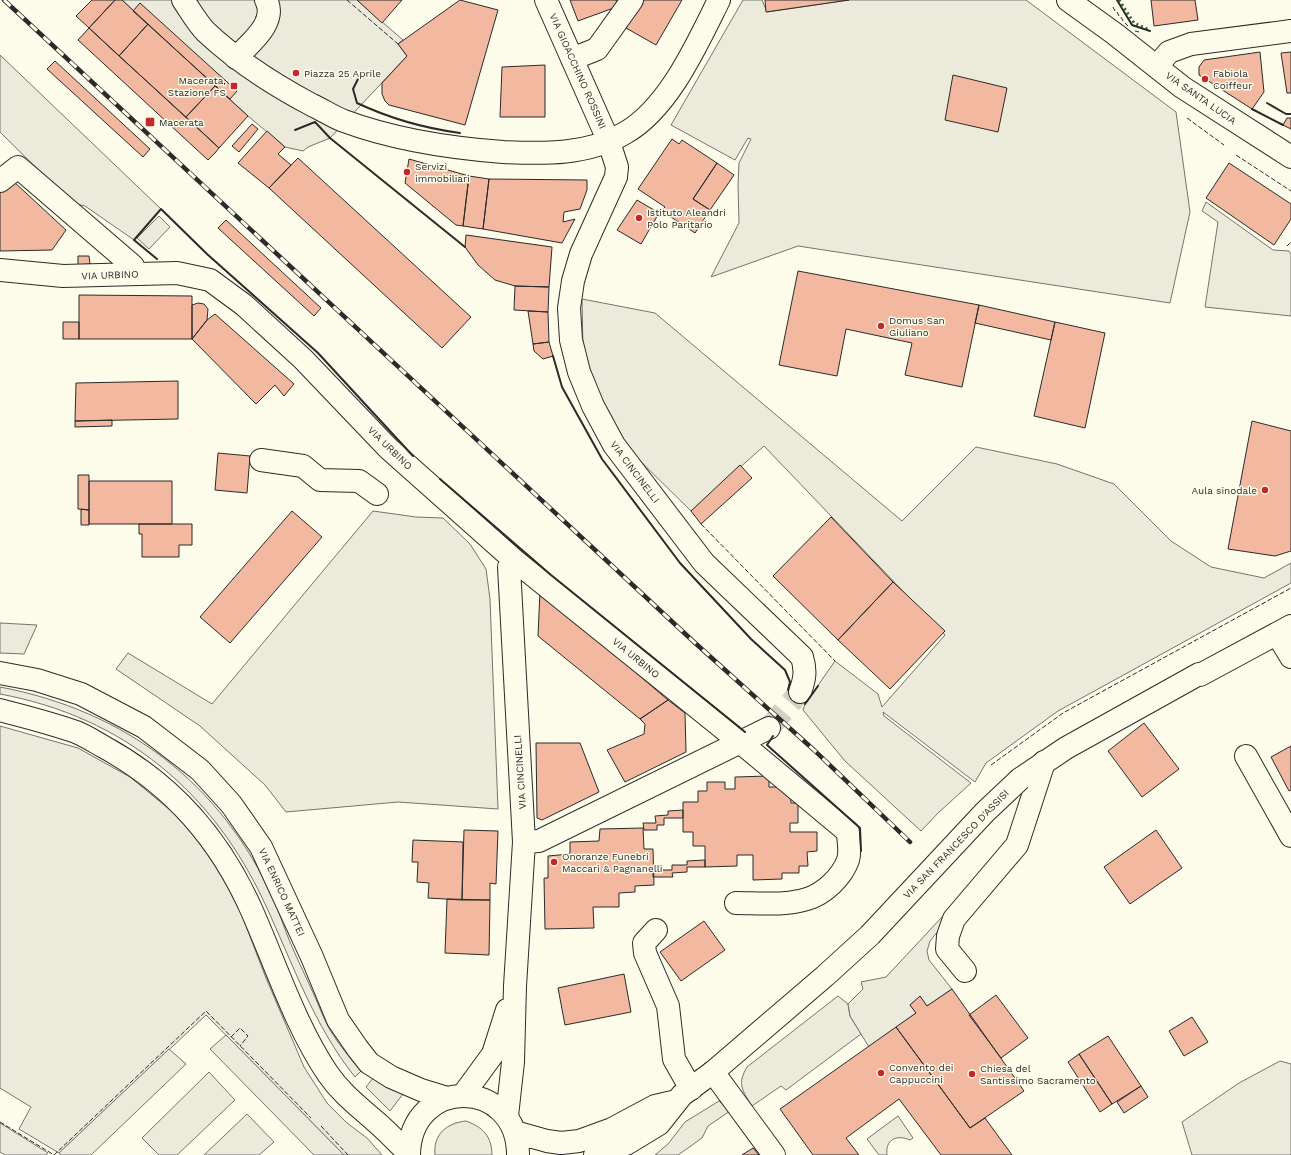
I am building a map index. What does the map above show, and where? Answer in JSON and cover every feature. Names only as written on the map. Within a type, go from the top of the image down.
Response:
[{"type":"street","points":[[236,58],[267,23],[269,6],[266,0]]},
{"type":"street","name":"VIA GIOACCHINO ROSSINI","points":[[546,0],[609,142]]},
{"type":"street","points":[[572,59],[597,49],[632,0]]},
{"type":"street","points":[[187,2],[205,30],[236,58],[290,93],[343,121],[379,132],[463,149],[518,153],[571,151],[592,148],[609,142],[627,132],[663,100],[701,37],[719,0]]},
{"type":"street","name":"VIA SANTA LUCIA","points":[[1068,0],[1157,66],[1182,87],[1291,157]]},
{"type":"street","name":"VIA SANTA LUCIA","points":[[1097,0],[1115,34]]},
{"type":"street","points":[[1157,66],[1169,52],[1191,44],[1291,31]]},
{"type":"street","name":"VIA CINCINELLI","points":[[609,142],[617,167],[616,177],[581,254],[573,281],[569,308],[571,340],[579,372],[593,406],[614,445],[704,563],[802,657],[806,678],[800,692]]},
{"type":"street","points":[[0,181],[18,167],[133,266],[133,274]]},
{"type":"street","name":"VIA URBINO","points":[[0,270],[63,276],[177,273],[210,280],[244,305],[302,359],[388,448],[514,560],[740,742],[848,832],[848,859],[843,871],[830,885],[812,897],[807,900],[781,903],[736,903]]},
{"type":"street","points":[[261,460],[304,466],[320,480],[359,481],[377,494]]},
{"type":"street","name":"VIA CINCINELLI","points":[[511,1124],[515,986],[524,842],[509,567],[514,560]]},
{"type":"street","points":[[1284,630],[1291,657]]},
{"type":"street","name":"VIA SAN FRANCESCO D'ASSISI","points":[[596,1155],[623,1149],[659,1124],[684,1095],[825,976],[870,935],[984,812],[1020,779],[1044,762],[1199,674],[1200,675],[1284,630]]},
{"type":"street","name":"VIA ENRICO MATTEI","points":[[0,673],[37,680],[82,694],[144,727],[200,770],[232,804],[261,847],[312,957],[338,1020],[369,1063],[391,1077],[421,1090],[455,1097],[480,1098],[490,1102],[511,1124]]},
{"type":"street","points":[[0,710],[78,733],[126,759],[174,796],[204,830],[229,864],[313,1049],[328,1074],[341,1090],[388,1132],[409,1155]]},
{"type":"street","points":[[524,842],[539,841],[769,728]]},
{"type":"street","points":[[1246,756],[1284,806],[1291,836]]},
{"type":"street","points":[[965,971],[947,949],[950,930],[954,919],[1017,845],[1044,762]]},
{"type":"street","points":[[656,930],[644,943],[645,953],[668,1006],[674,1059],[684,1095]]},
{"type":"street","name":"VIA CINCINELLI","points":[[455,1097],[493,1054],[515,986]]},
{"type":"street","points":[[713,1072],[774,1155]]},
{"type":"street","name":"VIA SAN FRANCESCO D'ASSISI","points":[[511,1124],[547,1141],[561,1143],[579,1141],[612,1129],[655,1106],[684,1095]]},
{"type":"street","points":[[409,1155],[410,1136],[418,1119],[431,1106],[455,1097]]},
{"type":"street","points":[[511,1124],[518,1155]]},
{"type":"shaded area","name":"Piazza 25 Aprile","points":[[122,0],[357,0],[403,40],[398,44],[407,56],[330,138],[308,147],[303,151],[285,147],[248,116]]},
{"type":"shaded area","points":[[743,0],[762,0],[767,12],[849,0],[1026,0],[1176,112],[1190,212],[1170,303],[798,246],[711,277],[739,223],[739,163],[751,139],[748,138],[735,160],[671,125]]},
{"type":"shaded area","points":[[0,55],[161,209],[134,240],[85,206],[72,203],[0,132]]},
{"type":"shaded area","points":[[1206,202],[1273,250],[1289,251],[1291,254],[1291,316],[1205,307],[1218,222],[1202,211]]},
{"type":"shaded area","points":[[159,216],[170,227],[149,249],[137,238]]},
{"type":"shaded area","points":[[582,299],[655,313],[902,521],[976,447],[1057,464],[1114,484],[1171,541],[1211,567],[1264,578],[1291,563],[1291,583],[1058,711],[986,763],[975,782],[883,712],[884,716],[971,783],[938,813],[921,831],[845,761],[803,710],[805,704],[835,661],[878,694],[882,707],[945,635],[764,446],[691,511],[630,451],[604,412],[583,351]]},
{"type":"shaded area","points":[[373,511],[416,517],[443,518],[470,544],[486,569],[490,599],[498,809],[398,802],[286,812],[265,785],[200,726],[116,669],[128,653],[212,704]]},
{"type":"shaded area","points":[[0,623],[37,625],[24,654],[0,653]]},
{"type":"shaded area","points":[[0,687],[46,698],[89,714],[128,734],[164,759],[197,788],[227,821],[252,858],[274,900],[290,942],[333,1036],[361,1071],[355,1077],[328,1037],[316,1016],[266,906],[245,865],[220,828],[192,795],[160,766],[125,741],[87,721],[45,705],[0,694]]},
{"type":"shaded area","points":[[0,726],[78,748],[130,777],[192,828],[229,882],[266,978],[304,1067],[327,1103],[347,1123],[367,1138],[382,1155],[344,1155],[206,1015],[59,1153],[19,1129],[31,1107],[0,1088]]},
{"type":"shaded area","points":[[942,917],[947,920],[930,941],[927,951],[929,960],[952,989],[927,1006],[920,997],[910,1005],[916,1013],[869,1047],[850,1016],[848,1004],[863,989],[861,982],[886,977]]},
{"type":"shaded area","points":[[838,996],[848,1004],[850,1016],[861,1034],[786,1090],[781,1086],[752,1106],[742,1087],[742,1078],[747,1067]]},
{"type":"shaded area","points":[[226,1035],[344,1155],[314,1155],[210,1049]]},
{"type":"shaded area","points":[[169,1049],[186,1064],[91,1155],[61,1155],[59,1153]]},
{"type":"shaded area","points":[[1280,1061],[1291,1064],[1291,1155],[1192,1155],[1182,1122],[1239,1083]]},
{"type":"shaded area","points":[[209,1072],[235,1100],[177,1155],[159,1155],[142,1138]]},
{"type":"shaded area","points":[[373,1078],[403,1094],[390,1111],[366,1087]]},
{"type":"shaded area","points":[[719,1101],[730,1111],[708,1126],[702,1138],[678,1155],[655,1155],[668,1144],[685,1122]]},
{"type":"shaded area","points":[[247,1114],[274,1142],[259,1155],[204,1155]]},
{"type":"shaded area","points":[[898,1116],[913,1138],[910,1140],[905,1138],[896,1138],[892,1140],[888,1145],[887,1155],[879,1155],[867,1139]]},
{"type":"shaded area","points":[[466,1121],[482,1130],[490,1143],[492,1155],[435,1155],[436,1141],[443,1131],[453,1124]]},
{"type":"shaded area","points":[[0,1123],[48,1153],[46,1155],[5,1155],[0,1152]]},
{"type":"building","points":[[92,0],[115,0],[89,28],[76,16]]},
{"type":"building","points":[[115,0],[122,0],[148,24],[119,56],[89,28]]},
{"type":"building","points":[[357,0],[402,0],[382,23]]},
{"type":"building","points":[[460,0],[498,10],[465,125],[389,105],[385,101],[382,94],[382,83],[407,56],[398,44]]},
{"type":"building","points":[[570,0],[616,0],[619,6],[578,21]]},
{"type":"building","points":[[642,0],[682,0],[656,45],[626,28]]},
{"type":"building","points":[[765,0],[849,0],[766,12]]},
{"type":"building","points":[[1151,0],[1195,0],[1198,20],[1154,26]]},
{"type":"building","points":[[140,3],[237,91],[230,99],[133,11]]},
{"type":"building","name":"Macerata","points":[[148,24],[215,86],[186,117],[119,56]]},
{"type":"building","points":[[89,28],[219,148],[208,160],[78,40]]},
{"type":"building","points":[[1260,52],[1264,92],[1252,109],[1199,75],[1199,67],[1204,60]]},
{"type":"building","points":[[1291,52],[1291,93],[1287,93],[1281,53]]},
{"type":"building","points":[[55,61],[150,149],[143,157],[47,69]]},
{"type":"building","points":[[545,65],[545,117],[500,117],[502,67]]},
{"type":"building","points":[[953,75],[1007,88],[998,132],[945,120]]},
{"type":"building","points":[[215,86],[248,116],[219,148],[186,117]]},
{"type":"building","points":[[1287,118],[1291,118],[1291,129],[1283,125]]},
{"type":"building","points":[[252,124],[258,129],[239,152],[232,146]]},
{"type":"building","points":[[267,131],[285,147],[278,154],[291,165],[269,188],[238,163]]},
{"type":"building","points":[[672,139],[679,144],[682,140],[717,163],[693,199],[710,210],[695,233],[662,211],[665,207],[638,189]]},
{"type":"building","points":[[298,158],[471,317],[442,348],[269,188]]},
{"type":"building","points":[[409,159],[469,176],[463,226],[456,225],[405,183]]},
{"type":"building","points":[[717,163],[734,175],[710,210],[693,199]]},
{"type":"building","points":[[1229,163],[1291,204],[1291,219],[1274,245],[1206,198]]},
{"type":"building","points":[[469,176],[489,179],[483,229],[463,226]]},
{"type":"building","points":[[489,179],[587,180],[587,190],[580,209],[564,212],[563,222],[575,219],[562,243],[483,229]]},
{"type":"building","points":[[13,181],[66,230],[52,250],[0,251],[0,192]]},
{"type":"building","points":[[637,200],[659,213],[641,244],[617,230]]},
{"type":"building","points":[[226,220],[321,308],[314,316],[218,228]]},
{"type":"building","points":[[466,235],[552,247],[549,287],[515,286],[495,280],[478,265],[465,247]]},
{"type":"building","points":[[78,256],[89,256],[90,264],[78,265]]},
{"type":"building","name":"Domus San Giuliano","points":[[798,271],[979,305],[962,387],[905,375],[912,343],[846,329],[837,376],[779,365]]},
{"type":"building","points":[[515,286],[549,287],[548,312],[514,310]]},
{"type":"building","points":[[79,295],[192,296],[192,339],[79,339]]},
{"type":"building","points":[[198,303],[204,304],[208,309],[207,320],[192,339],[192,305]]},
{"type":"building","points":[[979,305],[1055,322],[1051,340],[975,323]]},
{"type":"building","points":[[528,311],[548,312],[549,342],[533,344]]},
{"type":"building","points":[[215,314],[294,384],[284,396],[275,385],[256,404],[192,339],[207,320]]},
{"type":"building","points":[[63,322],[79,322],[79,339],[63,339]]},
{"type":"building","points":[[1055,322],[1105,333],[1085,428],[1034,416]]},
{"type":"building","points":[[549,342],[553,356],[543,359],[534,351],[533,344]]},
{"type":"building","points":[[178,381],[178,419],[75,421],[76,383]]},
{"type":"building","points":[[112,420],[112,426],[75,427],[75,421]]},
{"type":"building","name":"Aula sinodale","points":[[1252,421],[1291,431],[1291,551],[1275,556],[1228,549]]},
{"type":"building","points":[[218,453],[250,456],[247,493],[215,490]]},
{"type":"building","points":[[740,465],[752,478],[701,524],[691,511]]},
{"type":"building","points":[[78,475],[89,475],[89,510],[78,509]]},
{"type":"building","points":[[89,481],[172,481],[172,524],[89,524]]},
{"type":"building","points":[[81,509],[89,510],[89,525],[81,525]]},
{"type":"building","points":[[292,511],[322,537],[230,643],[200,617]]},
{"type":"building","points":[[831,517],[893,582],[838,640],[773,576]]},
{"type":"building","points":[[139,524],[192,524],[192,545],[179,545],[179,557],[142,557],[142,534],[139,534]]},
{"type":"building","points":[[893,582],[945,631],[890,689],[838,640]]},
{"type":"building","points":[[540,591],[668,700],[640,719],[538,636]]},
{"type":"building","points":[[668,700],[685,713],[686,752],[625,782],[607,750],[644,734],[645,724],[640,719]]},
{"type":"building","points":[[1144,723],[1179,769],[1142,797],[1108,751]]},
{"type":"building","points":[[536,743],[580,743],[599,792],[542,820],[537,818]]},
{"type":"building","points":[[1291,746],[1291,790],[1289,791],[1271,757]]},
{"type":"building","points":[[769,776],[769,787],[790,787],[791,803],[798,803],[798,823],[790,823],[790,832],[817,832],[817,851],[807,852],[808,866],[799,866],[799,873],[782,873],[782,879],[753,880],[753,855],[737,855],[737,866],[705,867],[705,846],[693,846],[693,832],[683,832],[683,802],[698,802],[698,791],[707,791],[707,782],[725,782],[725,789],[735,789],[735,777]]},
{"type":"building","points":[[683,810],[683,818],[664,818],[664,825],[657,825],[657,830],[644,830],[643,823],[656,823],[655,816],[668,815],[668,811]]},
{"type":"building","points":[[643,828],[644,849],[653,849],[654,885],[635,886],[635,892],[619,893],[619,907],[593,907],[594,928],[545,929],[544,878],[548,878],[548,856],[570,854],[570,842],[599,841],[600,829]]},
{"type":"building","points":[[464,830],[498,831],[496,884],[490,883],[490,900],[462,900]]},
{"type":"building","points":[[1156,830],[1182,868],[1130,904],[1104,867]]},
{"type":"building","points":[[413,840],[463,842],[462,900],[428,898],[429,883],[417,882],[418,862],[412,862]]},
{"type":"building","points":[[705,860],[705,867],[687,867],[687,872],[672,873],[673,877],[653,877],[653,870],[672,870],[672,865],[687,865],[687,861]]},
{"type":"building","points":[[447,899],[490,900],[489,955],[445,953]]},
{"type":"building","points":[[704,921],[725,950],[681,981],[660,952]]},
{"type":"building","points":[[624,974],[631,1012],[565,1025],[558,988]]},
{"type":"building","name":"Chiesa del Santissimo Sacramento","points":[[952,989],[1024,1091],[970,1128],[896,1027],[916,1013],[910,1005],[920,996],[927,1006]]},
{"type":"building","points":[[996,995],[1028,1038],[1001,1058],[969,1015]]},
{"type":"building","points":[[1192,1017],[1208,1042],[1184,1056],[1169,1031]]},
{"type":"building","name":"Convento dei Cappuccini","points":[[896,1027],[970,1128],[985,1118],[1012,1155],[941,1155],[899,1099],[846,1138],[859,1155],[813,1155],[780,1109]]},
{"type":"building","points":[[1108,1036],[1141,1086],[1112,1104],[1079,1054]]},
{"type":"building","points":[[1079,1054],[1112,1104],[1100,1112],[1068,1062]]},
{"type":"building","points":[[1141,1086],[1148,1097],[1124,1113],[1117,1102]]},
{"type":"building","points":[[753,1148],[759,1155],[742,1155]]},
{"type":"tunnel","points":[[769,728],[800,692]]},
{"type":"railway","points":[[4,0],[694,642],[814,750],[910,842]]},
{"type":"hedge","points":[[1119,0],[1134,23],[1150,30]]},
{"type":"fence","points":[[347,0],[398,44]]},
{"type":"fence","points":[[1113,7],[1115,11]]},
{"type":"fence","points":[[1117,12],[1119,16]]},
{"type":"fence","points":[[1121,17],[1123,21]]},
{"type":"fence","points":[[1125,23],[1128,26]]},
{"type":"fence","points":[[1135,31],[1139,32]]},
{"type":"fence","points":[[1187,118],[1224,145]]},
{"type":"fence","points":[[1236,155],[1291,191]]},
{"type":"fence","points":[[1287,246],[1291,242]]},
{"type":"fence","points":[[701,524],[835,661]]},
{"type":"fence","points":[[991,765],[1063,713],[1291,588]]},
{"type":"fence","points":[[0,1122],[54,1155],[206,1011],[311,1118]]},
{"type":"fence","points":[[231,1037],[240,1028],[248,1036],[240,1046]]},
{"type":"fence","points":[[321,1126],[348,1155]]},
{"type":"wall","points":[[1117,0],[1132,25],[1150,31]]},
{"type":"wall","points":[[358,79],[353,89],[357,103],[382,114],[407,122],[460,133]]},
{"type":"wall","points":[[1267,103],[1286,114],[1291,114]]},
{"type":"wall","points":[[1252,109],[1283,125]]},
{"type":"wall","points":[[295,130],[315,122],[330,138],[465,247]]},
{"type":"wall","points":[[157,259],[134,240],[161,209],[207,254],[318,353],[413,456]]},
{"type":"wall","points":[[553,356],[562,387],[602,459],[680,563],[751,639],[785,670],[790,682],[788,690]]},
{"type":"wall","points":[[440,479],[551,575],[745,732]]},
{"type":"wall","points":[[805,704],[818,686]]},
{"type":"wall","points":[[773,736],[767,745],[860,828],[861,851]]},
{"type":"place","name":"Piazza 25 Aprile","points":[[296,73]]},
{"type":"place","name":"Fabiola Coiffeur","points":[[1205,79]]},
{"type":"place","name":"Macerata, Stazione FS","points":[[234,86]]},
{"type":"place","name":"Macerata","points":[[150,122]]},
{"type":"place","name":"Servizi immobiliari","points":[[407,172]]},
{"type":"place","name":"Istituto Aleandri Polo Paritario","points":[[639,218]]},
{"type":"place","name":"Domus San Giuliano","points":[[881,326]]},
{"type":"place","name":"Aula sinodale","points":[[1265,490]]},
{"type":"place","name":"Onoranze Funebri Maccari & Pagnanelli","points":[[554,862]]},
{"type":"place","name":"Convento dei Cappuccini","points":[[881,1073]]},
{"type":"place","name":"Chiesa del Santissimo Sacramento","points":[[972,1074]]}]
